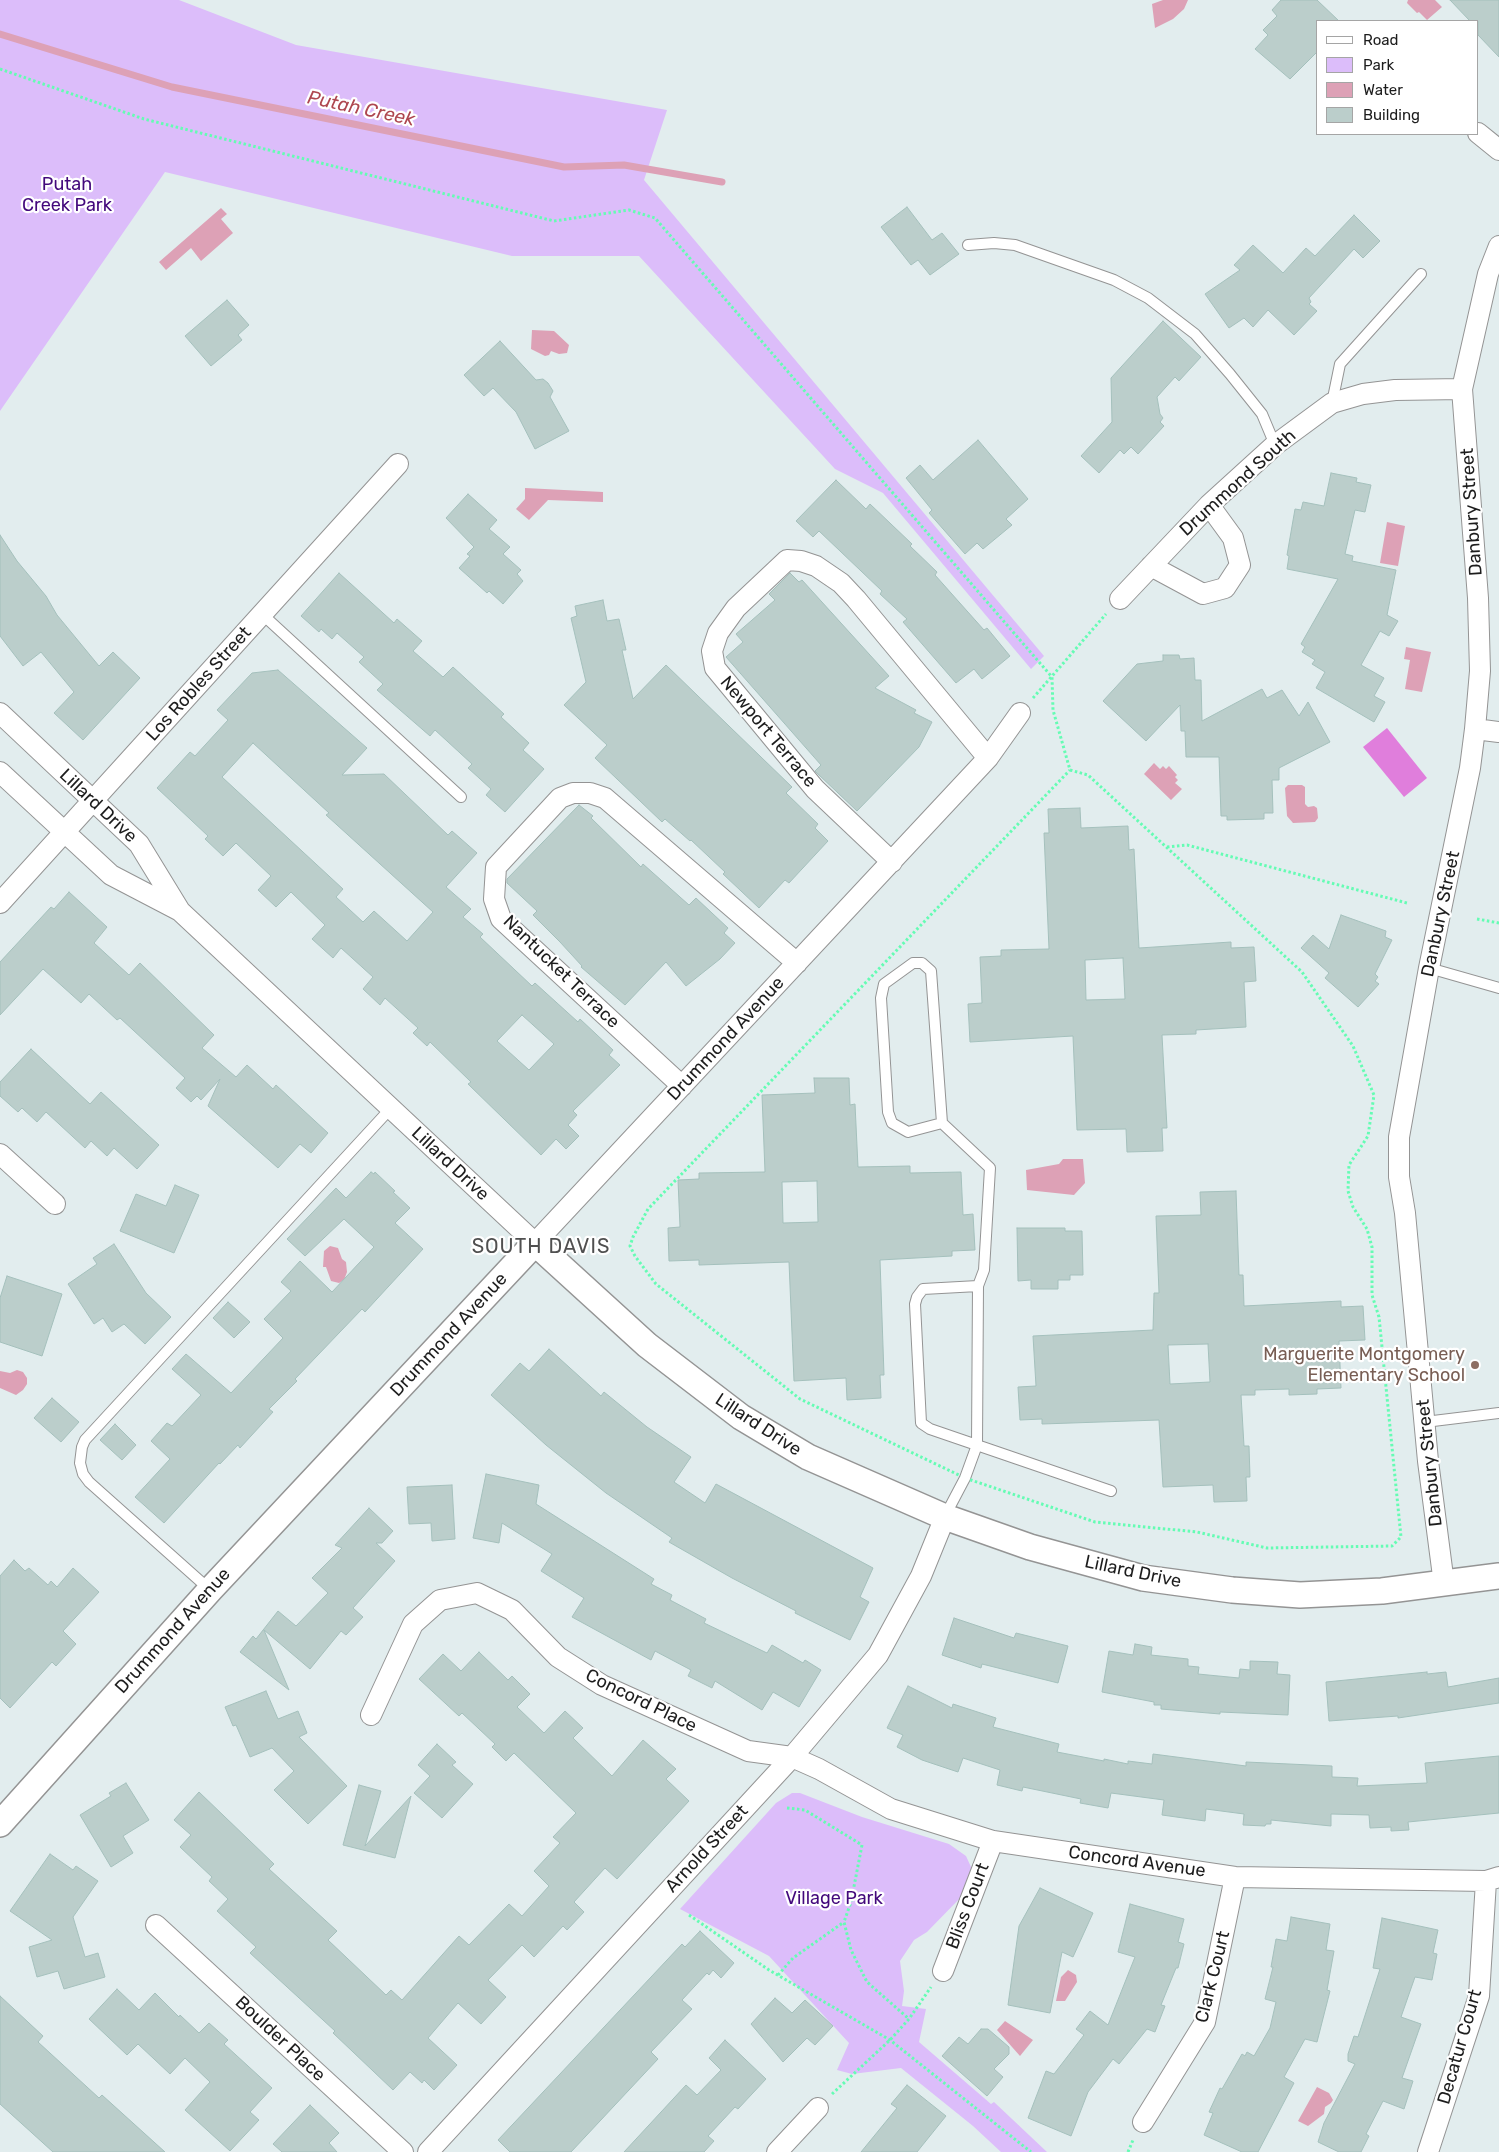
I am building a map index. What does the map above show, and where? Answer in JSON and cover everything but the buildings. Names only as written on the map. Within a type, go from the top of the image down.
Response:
[{"type":"street","points":[[1479,134],[1499,150]]},
{"type":"street","name":"Danbury Street","points":[[1444,1584],[1428,1461],[1405,1213],[1399,1177],[1399,1137],[1429,968],[1470,768],[1475,729],[1480,671],[1478,598],[1462,389],[1488,274],[1499,246]]},
{"type":"street","name":"Drummond South","points":[[1120,598],[1209,505],[1275,444],[1332,403],[1363,394],[1395,390],[1462,389]]},
{"type":"street","name":"Los Robles Street","points":[[0,903],[94,802],[398,464]]},
{"type":"street","points":[[1150,566],[1203,594],[1225,588],[1240,565],[1234,538],[1209,505]]},
{"type":"street","name":"Newport Terrace","points":[[892,862],[815,789],[715,668],[712,651],[718,633],[736,608],[787,560],[801,561],[816,566],[841,583],[856,599],[988,758]]},
{"type":"street","name":"Lillard Drive","points":[[0,713],[139,844],[180,911]]},
{"type":"street","name":"Drummond Avenue","points":[[0,1824],[210,1590],[988,758],[1020,714]]},
{"type":"street","points":[[1475,729],[1499,732]]},
{"type":"street","name":"Lillard Drive","points":[[0,772],[111,875],[180,911],[647,1345],[741,1417],[808,1457],[945,1517],[1030,1547],[1143,1578],[1232,1590],[1300,1595],[1382,1591],[1499,1576]]},
{"type":"street","name":"Nantucket Terrace","points":[[682,1086],[501,919],[494,899],[496,867],[560,798],[573,793],[590,793],[605,798],[797,963]]},
{"type":"street","points":[[0,1154],[55,1204]]},
{"type":"street","name":"Arnold Street","points":[[428,2152],[792,1758],[878,1655],[921,1576],[945,1517]]},
{"type":"street","name":"Concord Place","points":[[371,1716],[413,1624],[440,1600],[477,1593],[512,1610],[558,1657],[602,1685],[748,1751],[792,1758]]},
{"type":"street","name":"Concord Avenue","points":[[792,1758],[820,1769],[891,1808],[993,1841],[1236,1877],[1492,1879]]},
{"type":"street","name":"Bliss Court","points":[[943,1970],[993,1841]]},
{"type":"street","name":"Clark Court","points":[[1143,2122],[1205,2022],[1236,1877]]},
{"type":"street","name":"Decatur Court","points":[[1428,2152],[1479,1996],[1492,1879]]},
{"type":"street","name":"Boulder Place","points":[[156,1925],[403,2152]]},
{"type":"street","points":[[777,2152],[818,2108]]},
{"type":"lane","points":[[968,245],[994,243],[1015,245],[1114,280],[1148,298],[1195,334],[1230,374],[1262,414],[1275,444]]},
{"type":"lane","points":[[1332,403],[1340,364],[1421,274]]},
{"type":"lane","points":[[262,614],[461,798]]},
{"type":"lane","points":[[942,1123],[908,1132],[892,1123],[888,1112],[881,998],[884,984],[913,962],[922,964],[931,971],[942,1123],[990,1168],[984,1270],[978,1286],[977,1444],[965,1478],[945,1517]]},
{"type":"lane","points":[[1429,968],[1498,987]]},
{"type":"lane","points":[[210,1590],[89,1482],[80,1464],[82,1448],[92,1433],[391,1108]]},
{"type":"lane","points":[[978,1286],[923,1289],[915,1304],[922,1423],[930,1430],[977,1444],[1112,1491]]},
{"type":"lane","points":[[1425,1422],[1499,1413]]},
{"type":"path","points":[[0,69],[144,119],[554,221],[629,210],[655,218],[1052,677],[1053,710],[1070,770]]},
{"type":"path","points":[[1020,714],[1120,598]]},
{"type":"path","points":[[1070,770],[1088,775],[1302,972],[1353,1046],[1374,1095],[1368,1136],[1349,1165],[1348,1191],[1353,1207],[1367,1229],[1372,1247],[1372,1295],[1379,1316],[1400,1537],[1392,1546],[1267,1548],[1197,1532],[1095,1522],[965,1478],[800,1399],[656,1284],[630,1246],[648,1209],[1070,770]]},
{"type":"path","points":[[1166,847],[1187,845],[1407,903]]},
{"type":"path","points":[[1477,919],[1499,923]]},
{"type":"path","points":[[787,1808],[805,1810],[862,1845],[851,1902],[844,1922],[851,1950],[868,1982],[909,2019]]},
{"type":"path","points":[[689,1915],[778,1975],[890,2040],[1031,2152]]},
{"type":"path","points":[[778,1975],[793,1958],[844,1922]]},
{"type":"path","points":[[818,2108],[890,2040],[909,2019],[943,1970]]},
{"type":"green space","name":"Putah Creek Park","points":[[0,0],[179,0],[296,45],[667,110],[644,180],[1044,656],[1031,669],[883,493],[835,469],[639,256],[512,256],[165,172],[0,411]]},
{"type":"green space","name":"Village Park","points":[[792,1793],[800,1793],[862,1817],[949,1844],[966,1856],[971,1867],[971,1875],[965,1893],[927,1932],[914,1940],[900,1961],[904,1991],[902,2006],[926,2009],[919,2042],[991,2104],[994,2102],[1047,2152],[1001,2152],[973,2126],[901,2068],[852,2074],[837,2070],[849,2043],[769,1956],[680,1909],[776,1803]]},
{"type":"shaded area","points":[[1387,728],[1427,778],[1404,797],[1363,747]]},
{"type":"water","points":[[1163,0],[1188,0],[1184,9],[1173,19],[1155,28],[1152,4]]},
{"type":"water","points":[[1408,0],[1435,0],[1442,7],[1427,20],[1407,3]]},
{"type":"water","points":[[221,208],[227,214],[221,219],[233,233],[201,261],[191,248],[166,270],[159,262]]},
{"type":"water","points":[[532,330],[554,331],[569,345],[567,353],[559,354],[551,351],[549,355],[545,356],[531,349]]},
{"type":"water","points":[[525,488],[603,492],[603,502],[548,500],[529,520],[516,509],[525,499]]},
{"type":"water","points":[[1387,522],[1405,526],[1398,566],[1380,563]]},
{"type":"water","points":[[1406,647],[1431,652],[1422,692],[1405,689],[1410,660],[1404,659]]},
{"type":"water","points":[[1154,763],[1160,769],[1163,766],[1166,769],[1169,766],[1177,775],[1175,777],[1178,780],[1175,783],[1182,789],[1171,800],[1144,774]]},
{"type":"water","points":[[1288,785],[1302,785],[1305,787],[1305,804],[1308,807],[1314,806],[1317,808],[1318,818],[1315,822],[1293,823],[1287,816],[1285,788]]},
{"type":"water","points":[[1063,1159],[1083,1159],[1085,1183],[1074,1195],[1027,1190],[1026,1170],[1059,1164]]},
{"type":"water","points":[[330,1246],[338,1248],[342,1259],[346,1262],[347,1272],[344,1280],[339,1283],[331,1281],[326,1267],[323,1267],[324,1251]]},
{"type":"water","points":[[17,1370],[23,1372],[27,1378],[27,1384],[16,1395],[0,1388],[0,1371],[10,1373]]},
{"type":"water","points":[[1068,1970],[1076,1975],[1077,1982],[1065,2001],[1056,2001],[1061,1977]]},
{"type":"water","points":[[1005,2021],[1033,2040],[1020,2056],[997,2030]]},
{"type":"water","points":[[1317,2087],[1329,2093],[1333,2100],[1325,2107],[1324,2114],[1308,2126],[1298,2121]]},
{"type":"waterway","name":"Putah Creek","points":[[0,34],[172,87],[564,167],[624,165],[722,182]]},
{"type":"place","name":"Marguerite Montgomery Elementary School","points":[[1475,1365]]},
{"type":"district","name":"SOUTH DAVIS","points":[[541,1247]]}]
